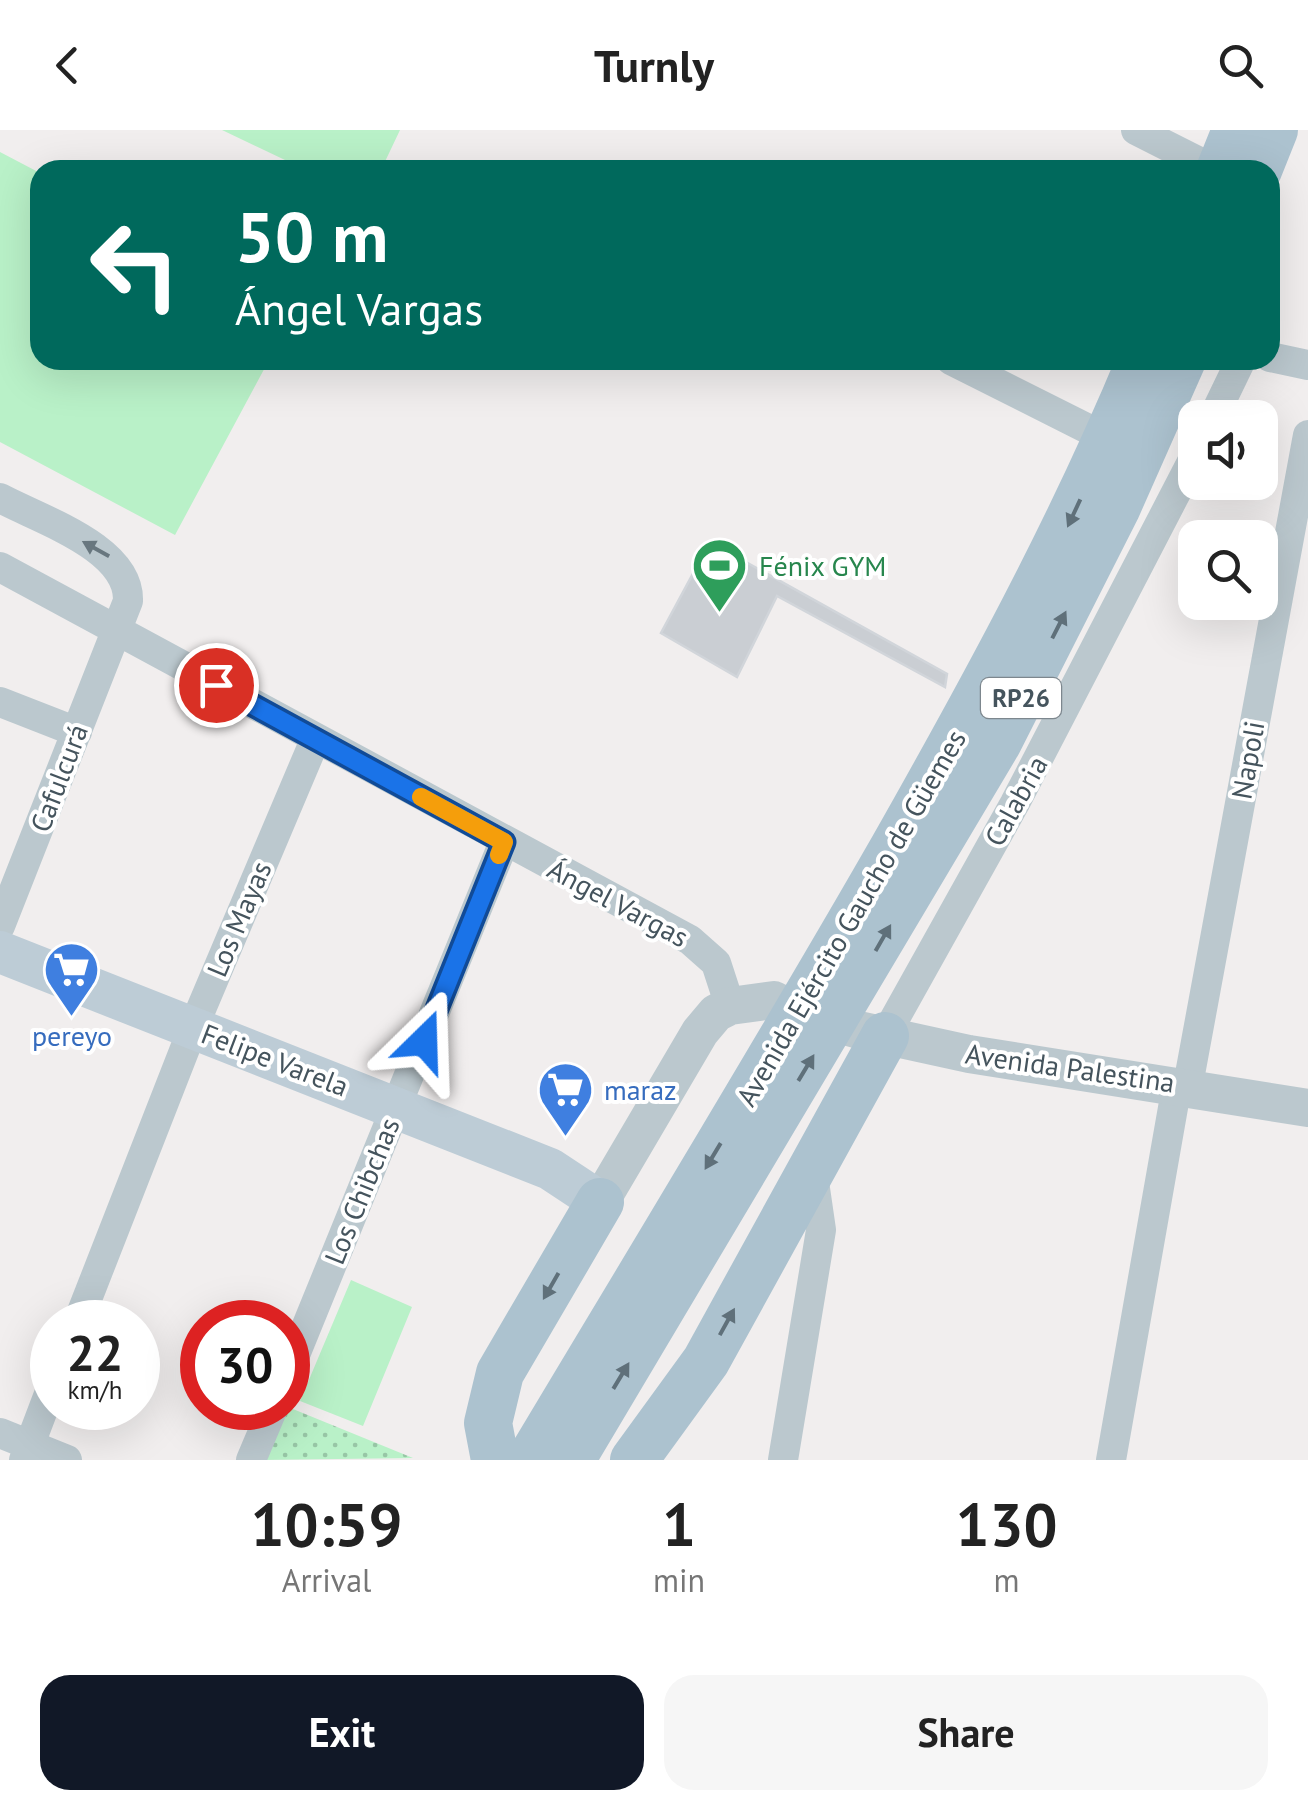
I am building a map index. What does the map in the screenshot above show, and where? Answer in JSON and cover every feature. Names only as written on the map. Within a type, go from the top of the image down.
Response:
[{"type":"main road","points":[[1222,160],[1236,130]]},
{"type":"main road","points":[[1262,160],[1274,130]]},
{"type":"main road","name":"Avenida Ejército Gaucho de Güemes","points":[[571,1460],[816,1018],[1004,652],[1108,439],[1137,370]]},
{"type":"main road","name":"Avenida Ejército Gaucho de Güemes","points":[[530,1460],[1008,724],[1116,508],[1178,370]]},
{"type":"main road","name":"Felipe Varela","points":[[0,952],[550,1169],[600,1202]]},
{"type":"main road","points":[[634,1460],[706,1362],[884,1036]]},
{"type":"main road","points":[[495,1460],[488,1423],[500,1373],[600,1202]]},
{"type":"street","points":[[1136,130],[1198,160]]},
{"type":"street","points":[[1280,359],[1308,364]]},
{"type":"street","points":[[971,370],[1108,439]]},
{"type":"street","points":[[1222,400],[1236,370]]},
{"type":"street","name":"Napoli","points":[[1111,1460],[1308,435]]},
{"type":"street","name":"Calabria","points":[[884,1036],[1024,786],[1178,489]]},
{"type":"street","points":[[0,498],[110,556],[129,586],[117,630]]},
{"type":"street","name":"Ángel Vargas","points":[[0,566],[708,952],[730,1006]]},
{"type":"street","name":"Cafulcurá","points":[[0,926],[117,630]]},
{"type":"street","points":[[0,702],[76,732]]},
{"type":"street","name":"Los Mayas","points":[[87,1300],[194,1028],[315,740]]},
{"type":"street","name":"Los Chibchas","points":[[310,1319],[504,842]]},
{"type":"street","points":[[600,1202],[700,1032],[716,1014],[730,1006],[774,1000],[816,1018]]},
{"type":"street","name":"Avenida Palestina","points":[[816,1018],[968,1054],[1308,1108]]},
{"type":"street","points":[[783,1460],[821,1230],[812,1168]]},
{"type":"street","points":[[251,1460],[264,1430]]},
{"type":"street","points":[[0,1434],[27,1452],[67,1460]]},
{"type":"green space","points":[[222,130],[400,130],[386,160],[285,160]]},
{"type":"green space","points":[[0,152],[30,168],[30,370],[264,370],[175,535],[0,442]]},
{"type":"green space","points":[[351,1280],[412,1307],[363,1426],[310,1405],[310,1377]]},
{"type":"green space","points":[[310,1416],[413,1458],[262,1460],[277,1430],[310,1430]]},
{"type":"building","name":"Fénix GYM","points":[[710,542],[947,674],[945,687],[777,596],[737,677],[661,633]]},
{"type":"slow traffic","points":[[421,797],[504,842],[499,855]]},
{"type":"place","name":"Fénix GYM","points":[[720,615]]},
{"type":"place","name":"pereyo","points":[[72,1019]]},
{"type":"place","name":"maraz","points":[[565,1139]]},
{"type":"route","points":[[216,685],[504,842],[424,1041]]}]
